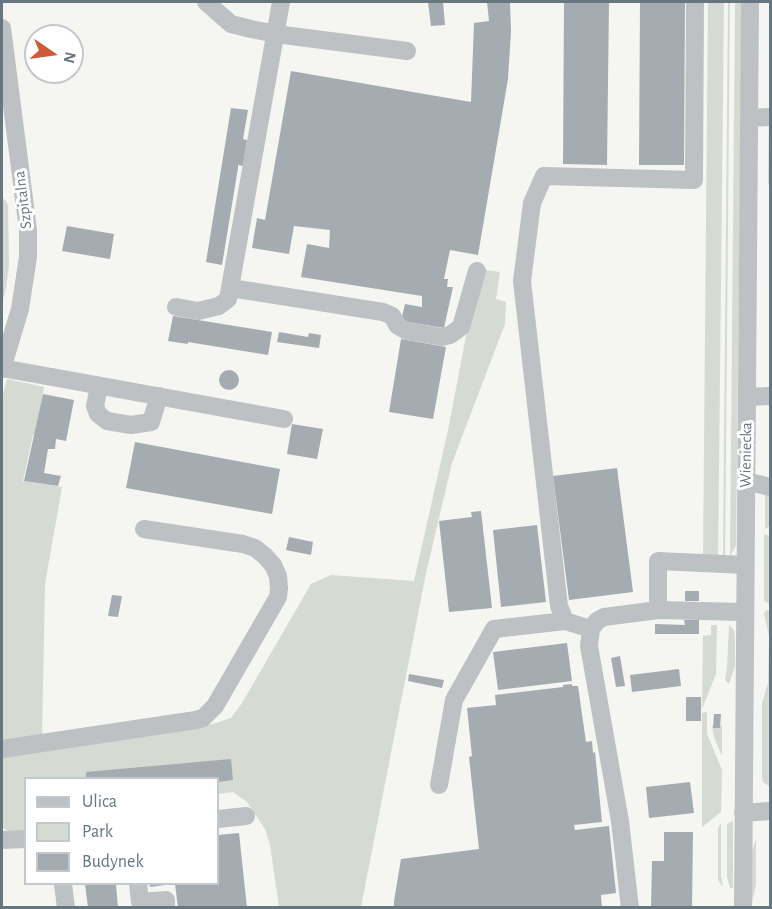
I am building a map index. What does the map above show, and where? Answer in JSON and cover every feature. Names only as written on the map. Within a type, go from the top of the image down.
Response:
[{"type":"street","points":[[206,2],[231,24],[276,34],[407,51]]},
{"type":"street","points":[[176,307],[198,311],[219,306],[228,299],[281,2]]},
{"type":"street","points":[[565,621],[559,606],[522,282],[532,203],[544,176],[694,180],[695,2]]},
{"type":"street","name":"Wieniecka","points":[[743,908],[750,2]]},
{"type":"street","name":"Szpitalna","points":[[2,28],[28,230],[28,257],[20,309],[2,368]]},
{"type":"street","points":[[749,118],[771,117]]},
{"type":"street","points":[[231,288],[383,312],[392,316],[398,326],[407,331],[442,337],[450,335],[461,327],[477,271]]},
{"type":"street","points":[[2,368],[284,418]]},
{"type":"street","points":[[99,386],[95,406],[98,414],[107,421],[130,425],[151,423],[159,396]]},
{"type":"street","points":[[747,397],[771,396]]},
{"type":"street","points":[[746,481],[771,487]]},
{"type":"street","points":[[2,748],[196,720],[203,718],[215,706],[278,597],[278,576],[273,565],[255,548],[243,544],[144,529]]},
{"type":"street","points":[[658,610],[658,561],[745,566]]},
{"type":"street","points":[[630,908],[620,821],[590,646],[591,628],[597,621],[604,618],[658,610],[744,612]]},
{"type":"street","points":[[440,785],[454,700],[494,629],[565,621],[591,628]]},
{"type":"street","points":[[743,813],[771,811]]},
{"type":"street","points":[[219,819],[246,816]]},
{"type":"street","points":[[2,840],[24,839]]},
{"type":"street","points":[[63,885],[66,908]]},
{"type":"street","points":[[138,885],[140,902],[166,900],[166,908]]},
{"type":"green space","points":[[708,2],[724,2],[718,559],[703,556]]},
{"type":"green space","points":[[728,2],[730,2],[725,558],[723,558]]},
{"type":"green space","points":[[735,2],[742,2],[736,546],[730,556]]},
{"type":"green space","points":[[770,19],[770,189],[768,183]]},
{"type":"green space","points":[[2,196],[8,204],[9,265],[2,303]]},
{"type":"green space","points":[[479,269],[500,272],[496,299],[506,302],[505,324],[452,463],[426,573],[361,907],[279,907],[270,845],[265,829],[247,802],[233,792],[219,794],[219,777],[24,777],[24,833],[8,831],[2,827],[2,754],[213,724],[231,718],[311,584],[331,575],[414,581],[448,430]]},
{"type":"green space","points":[[7,379],[44,387],[23,481],[62,487],[45,584],[42,737],[2,740],[2,398]]},
{"type":"green space","points":[[765,489],[770,491],[770,526],[765,529]]},
{"type":"green space","points":[[764,534],[770,536],[770,604],[764,601]]},
{"type":"green space","points":[[767,610],[770,611],[770,787],[763,782],[762,778],[762,703],[768,683],[769,636],[764,613]]},
{"type":"green space","points":[[711,625],[717,625],[716,674],[702,709],[703,636],[711,635]]},
{"type":"green space","points":[[729,625],[734,630],[735,666],[729,684],[725,680]]},
{"type":"green space","points":[[707,712],[707,734],[722,770],[721,812],[702,827],[702,713]]},
{"type":"green space","points":[[722,725],[722,756],[712,726]]},
{"type":"green space","points":[[733,821],[733,888],[730,888],[727,877],[727,824]]},
{"type":"green space","points":[[721,823],[723,887],[718,880],[718,828]]},
{"type":"green space","points":[[756,839],[756,884],[751,907],[752,851]]},
{"type":"building","points":[[428,2],[443,2],[445,25],[431,26]]},
{"type":"building","points":[[487,2],[510,2],[508,79],[478,255],[450,250],[444,279],[448,279],[447,287],[453,287],[444,328],[401,321],[405,304],[422,307],[422,296],[301,277],[307,244],[329,248],[330,230],[294,226],[289,254],[252,248],[257,218],[265,220],[291,71],[471,102],[474,23],[489,21]]},
{"type":"building","points":[[564,2],[609,2],[607,165],[563,164]]},
{"type":"building","points":[[640,2],[685,2],[684,165],[639,165]]},
{"type":"building","points":[[231,108],[248,110],[243,139],[247,140],[243,166],[238,165],[222,265],[206,262]]},
{"type":"building","points":[[67,226],[114,234],[110,259],[62,251]]},
{"type":"building","points":[[173,316],[272,332],[268,355],[168,341]]},
{"type":"building","points":[[279,332],[308,337],[309,333],[321,335],[319,348],[277,342]]},
{"type":"building","points":[[401,339],[446,347],[433,419],[389,412]]},
{"type":"building","points":[[229,370],[236,373],[239,380],[236,387],[229,390],[222,387],[219,380],[222,373]]},
{"type":"building","points":[[43,394],[74,400],[66,441],[56,439],[55,449],[48,449],[44,473],[61,476],[58,486],[24,481]]},
{"type":"building","points":[[292,424],[323,429],[317,459],[287,454]]},
{"type":"building","points":[[135,442],[280,469],[272,514],[126,488]]},
{"type":"building","points":[[617,468],[633,592],[569,600],[553,476]]},
{"type":"building","points":[[481,511],[492,608],[449,612],[439,521],[472,517],[471,512]]},
{"type":"building","points":[[537,525],[546,602],[501,607],[493,530]]},
{"type":"building","points":[[289,537],[313,542],[311,555],[286,550]]},
{"type":"building","points":[[685,591],[699,591],[699,601],[685,601]]},
{"type":"building","points":[[112,595],[122,596],[118,617],[108,616]]},
{"type":"building","points":[[684,620],[699,620],[699,634],[655,634],[655,624],[685,625]]},
{"type":"building","points":[[567,643],[572,681],[498,690],[493,652]]},
{"type":"building","points":[[620,656],[625,686],[616,687],[611,658]]},
{"type":"building","points":[[679,669],[681,686],[632,692],[630,675]]},
{"type":"building","points":[[409,674],[444,680],[442,688],[408,681]]},
{"type":"building","points":[[572,684],[572,686],[578,686],[586,742],[592,741],[593,753],[595,752],[602,822],[574,825],[575,830],[609,826],[616,893],[601,895],[602,908],[394,908],[401,859],[479,849],[469,757],[472,756],[467,708],[496,705],[495,695]]},
{"type":"building","points":[[686,697],[701,697],[701,721],[686,721]]},
{"type":"building","points":[[714,714],[721,714],[720,728],[713,728]]},
{"type":"building","points":[[231,759],[233,780],[219,782],[219,777],[86,777],[86,772]]},
{"type":"building","points":[[690,782],[694,813],[649,818],[646,787]]},
{"type":"building","points":[[664,832],[693,832],[692,908],[651,907],[652,861],[664,861]]},
{"type":"building","points":[[239,833],[247,908],[178,908],[175,885],[219,885],[219,835]]},
{"type":"building","points":[[85,885],[116,885],[118,908],[88,908]]}]
